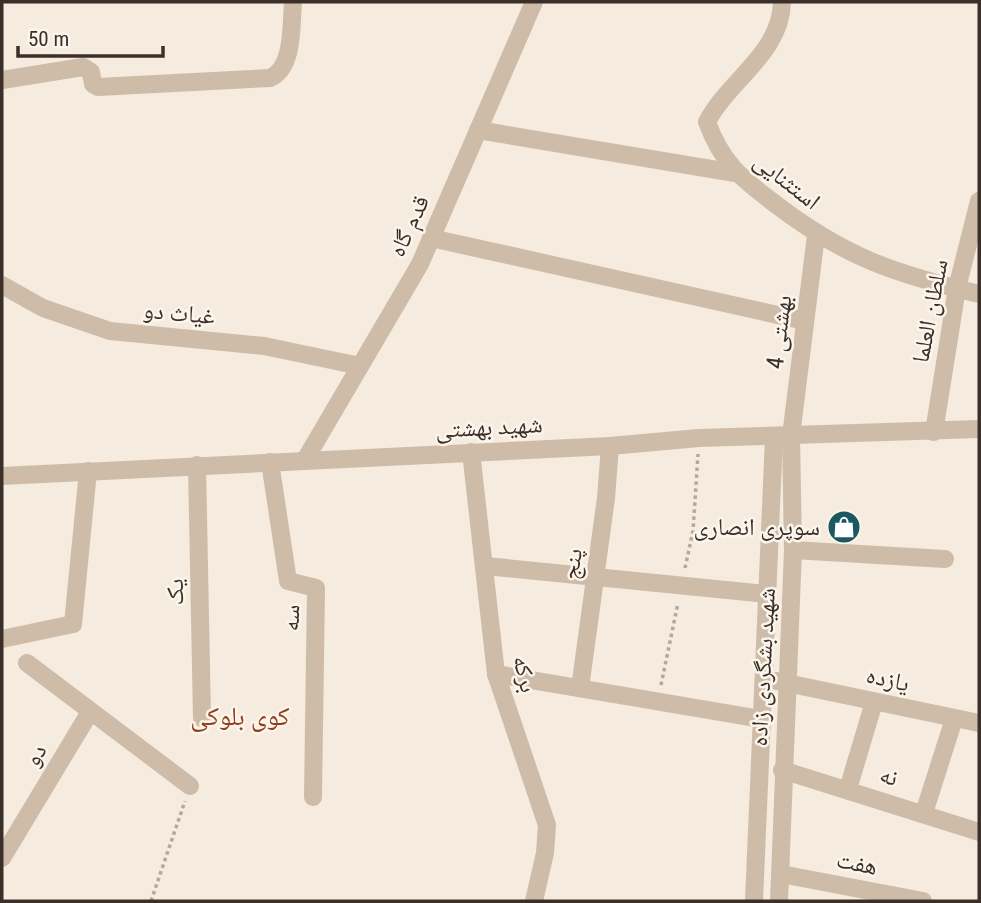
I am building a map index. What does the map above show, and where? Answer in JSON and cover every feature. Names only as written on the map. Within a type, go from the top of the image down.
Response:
[{"type":"street","points":[[2,80],[83,67],[91,72],[93,84],[97,87],[270,78],[280,74],[286,62],[293,2]]},
{"type":"street","name":"قدم گاه","points":[[305,460],[420,264],[534,2]]},
{"type":"street","name":"استثنایی","points":[[782,2],[781,19],[766,50],[719,101],[707,122],[716,146],[735,173],[816,235],[873,264],[979,294]]},
{"type":"street","points":[[478,130],[735,173]]},
{"type":"street","name":"سلطان العلما","points":[[934,432],[957,288],[979,201]]},
{"type":"street","name":"بهشتی 4","points":[[782,436],[805,321],[816,235]]},
{"type":"street","points":[[431,238],[805,321]]},
{"type":"street","name":"غیاث دو","points":[[2,285],[43,308],[110,331],[264,346],[360,366]]},
{"type":"street","name":"شهید بهشتی","points":[[2,476],[610,446],[699,438],[979,429]]},
{"type":"street","name":"شهید بشگردی زاده","points":[[779,901],[782,770],[793,550],[782,436]]},
{"type":"street","name":"شهید بشگردی زاده","points":[[754,901],[766,594],[782,436]]},
{"type":"street","name":"پنج","points":[[580,688],[610,446]]},
{"type":"street","name":"برکه","points":[[471,452],[486,566],[496,674],[547,825],[545,853],[534,901]]},
{"type":"street","name":"سه","points":[[270,462],[288,581],[316,588],[313,797]]},
{"type":"street","name":"یک","points":[[197,465],[202,718]]},
{"type":"street","points":[[2,639],[73,624],[88,471]]},
{"type":"street","points":[[793,550],[945,559]]},
{"type":"street","points":[[486,566],[766,594]]},
{"type":"street","points":[[27,663],[190,786]]},
{"type":"street","points":[[496,674],[761,719]]},
{"type":"street","name":"یازده","points":[[762,680],[786,681],[979,723]]},
{"type":"street","points":[[848,789],[874,702]]},
{"type":"street","name":"دو","points":[[2,858],[90,712]]},
{"type":"street","points":[[924,813],[954,719]]},
{"type":"street","name":"نه","points":[[782,770],[979,832]]},
{"type":"street","name":"هفت","points":[[781,874],[923,901]]},
{"type":"path","points":[[151,901],[190,786]]},
{"type":"place","name":"سوپری انصاری","points":[[844,527]]},
{"type":"district","name":"کوی بلوکی","points":[[240,716]]}]
